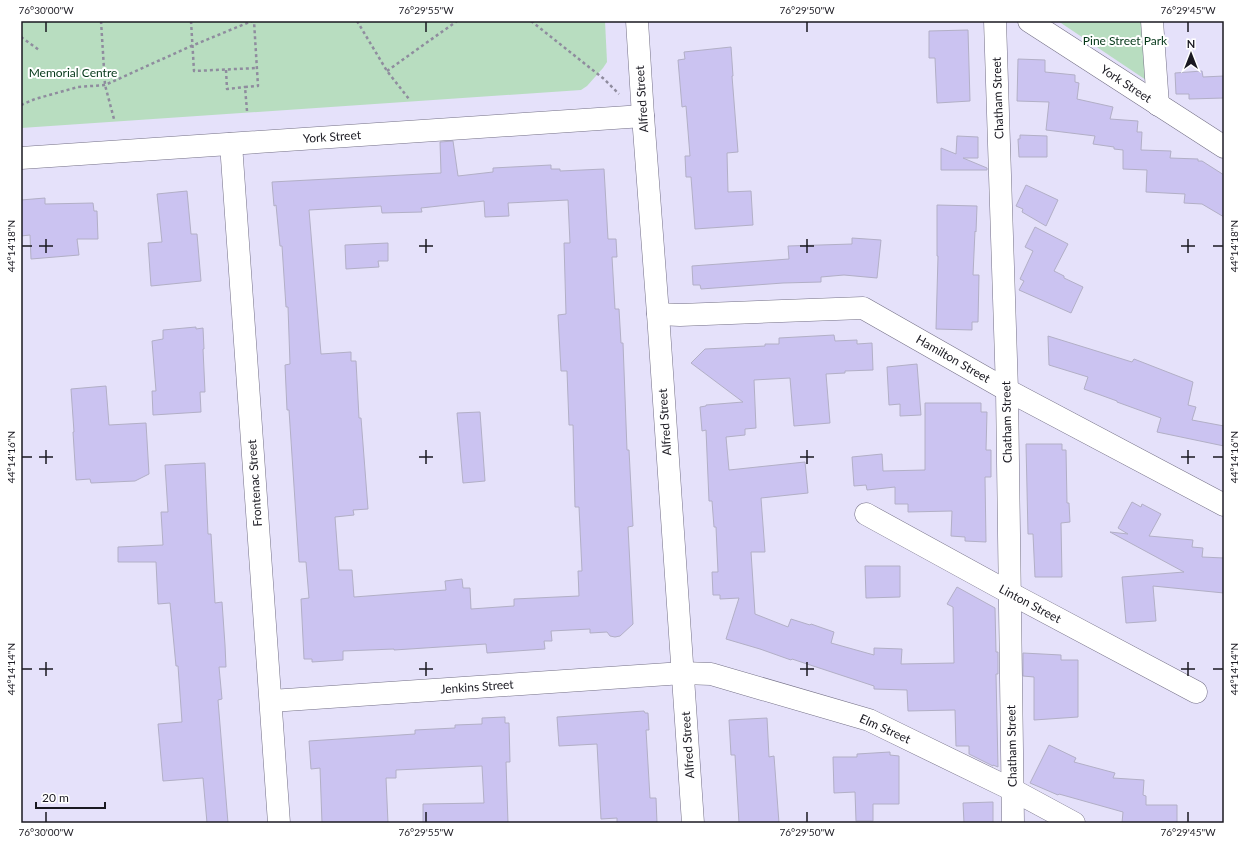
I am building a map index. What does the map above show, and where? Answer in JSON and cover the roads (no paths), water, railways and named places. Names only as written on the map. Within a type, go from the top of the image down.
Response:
[{"type":"street","name":"Alfred Street","points":[[637,21],[642,116],[658,314],[693,823]]},
{"type":"street","name":"Chatham Street","points":[[996,21],[1007,390],[1013,823]]},
{"type":"street","name":"York Street","points":[[1029,21],[1224,147]]},
{"type":"street","points":[[1152,21],[1158,105]]},
{"type":"street","name":"York Street","points":[[21,158],[642,116]]},
{"type":"street","name":"Frontenac Street","points":[[231,144],[279,823]]},
{"type":"street","name":"Hamilton Street","points":[[658,314],[680,315],[863,308],[1007,390],[1224,505]]},
{"type":"street","name":"Linton Street","points":[[866,514],[1196,692]]},
{"type":"street","name":"Jenkins Street","points":[[270,700],[682,673]]},
{"type":"street","name":"Elm Street","points":[[682,673],[711,674],[869,720],[1013,790],[1074,823]]},
{"type":"park label","name":"Pine Street Park","points":[[1125,41]]},
{"type":"park label","name":"Memorial Centre","points":[[73,73]]}]
